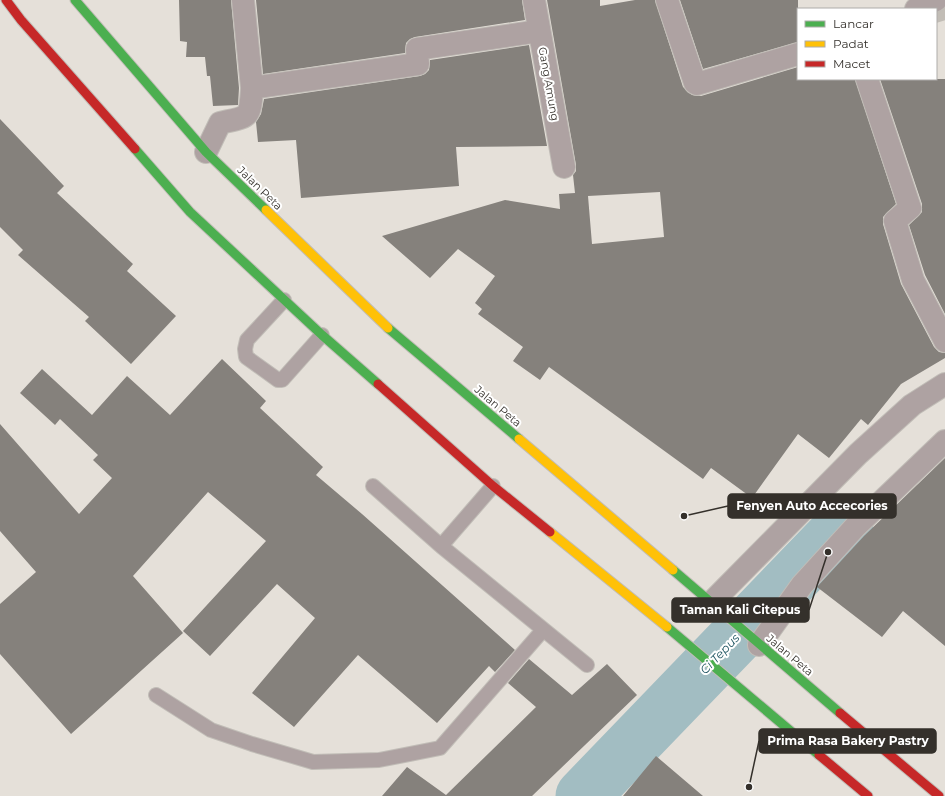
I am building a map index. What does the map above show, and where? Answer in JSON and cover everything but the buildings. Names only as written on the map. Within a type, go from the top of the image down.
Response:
[{"type":"main road","points":[[6,0],[21,20],[190,212],[284,300],[493,486],[686,643],[725,678],[868,796]]},
{"type":"main road","name":"Jalan Peta","points":[[75,0],[206,152],[376,318],[715,605],[755,642],[939,796]]},
{"type":"street","points":[[206,152],[220,123],[246,117],[251,111],[252,88],[243,0]]},
{"type":"street","name":"Gang Amung","points":[[534,0],[564,167]]},
{"type":"street","points":[[667,0],[695,83],[697,84],[797,54]]},
{"type":"street","points":[[918,8],[936,0]]},
{"type":"street","points":[[252,88],[418,64],[418,49],[539,31]]},
{"type":"street","points":[[867,80],[910,208],[895,221],[913,280],[945,341]]},
{"type":"street","points":[[715,605],[858,454],[912,405],[945,384]]},
{"type":"street","points":[[755,642],[812,574],[855,528],[945,441]]},
{"type":"lane","points":[[284,300],[248,340],[245,349],[246,357],[278,380],[282,380],[322,335]]},
{"type":"lane","points":[[373,486],[441,546],[587,665]]},
{"type":"lane","points":[[441,546],[493,486]]},
{"type":"lane","points":[[156,694],[211,730],[312,762],[379,760],[440,748],[543,630]]},
{"type":"waterway","name":"Ci Tepus","points":[[583,796],[846,523]]},
{"type":"tunnel","points":[[936,0],[945,28]]},
{"type":"traffic: fast","points":[[75,0],[206,152],[266,210]]},
{"type":"traffic: fast","points":[[135,149],[190,212],[322,335],[378,384]]},
{"type":"traffic: fast","points":[[388,328],[519,439]]},
{"type":"traffic: fast","points":[[673,570],[840,713]]},
{"type":"traffic: fast","points":[[667,627],[819,755]]},
{"type":"traffic: slow","points":[[266,210],[388,328]]},
{"type":"traffic: slow","points":[[519,439],[673,570]]},
{"type":"traffic: slow","points":[[550,532],[667,627]]},
{"type":"traffic: jam","points":[[6,0],[21,20],[135,149]]},
{"type":"traffic: jam","points":[[378,384],[493,486],[550,532]]},
{"type":"traffic: jam","points":[[840,713],[939,796]]},
{"type":"traffic: jam","points":[[819,755],[868,796]]},
{"type":"place","name":"Fenyen Auto Accecories","points":[[684,516]]},
{"type":"place","name":"Taman Kali Citepus","points":[[828,552]]},
{"type":"place","name":"Prima Rasa Bakery Pastry","points":[[749,787]]}]
